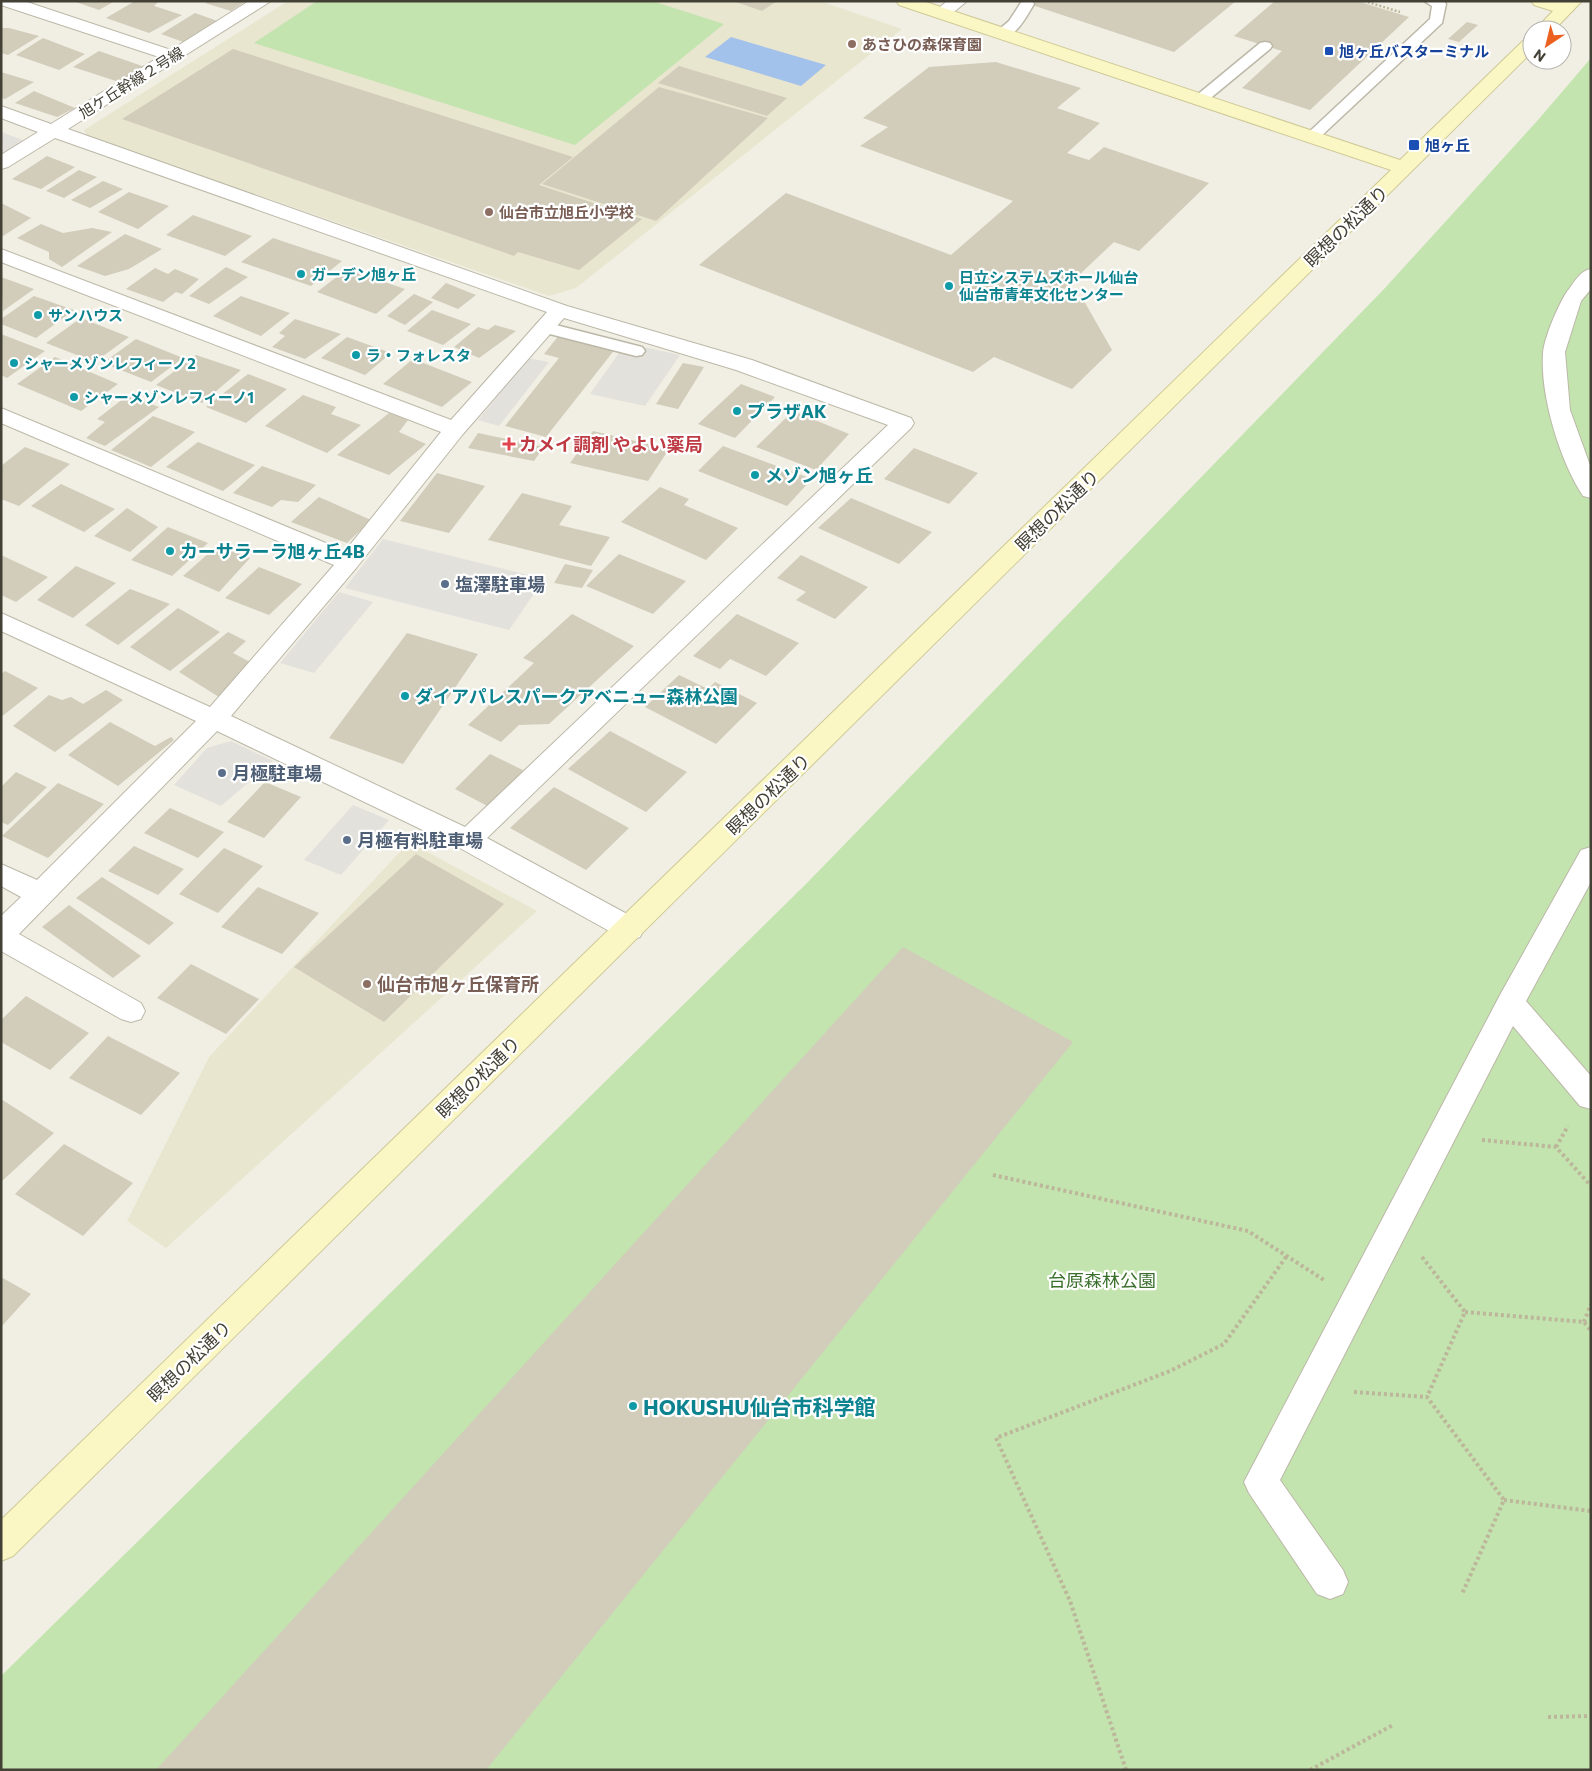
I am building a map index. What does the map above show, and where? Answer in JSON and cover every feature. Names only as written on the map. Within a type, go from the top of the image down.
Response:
[{"type":"street","points":[[6,1],[173,56]]},
{"type":"street","name":"旭ケ丘幹線２号線","points":[[1,163],[262,1]]},
{"type":"street","points":[[905,1],[1202,98],[1405,168]]},
{"type":"street","points":[[942,13],[958,1]]},
{"type":"street","points":[[1540,1],[1569,5]]},
{"type":"street","points":[[1554,20],[1569,5]]},
{"type":"street","name":"瞑想の松通り","points":[[1,1544],[1522,52]]},
{"type":"street","points":[[1,112],[560,310],[744,365],[903,422],[468,840]]},
{"type":"street","points":[[1,255],[455,429]]},
{"type":"street","points":[[1591,275],[1566,298],[1554,352],[1559,410],[1581,474],[1591,490]]},
{"type":"street","points":[[131,1011],[1,935],[214,719],[350,562],[455,429],[560,310]]},
{"type":"street","points":[[1,415],[350,562]]},
{"type":"street","points":[[1,621],[214,719],[468,840],[630,929]]},
{"type":"street","points":[[1330,1582],[1261,1482],[1510,1003],[1591,857]]},
{"type":"street","points":[[1,874],[40,894]]},
{"type":"street","points":[[1510,1003],[1591,1097]]},
{"type":"lane","points":[[1314,136],[1437,20],[1439,4],[1431,1]]},
{"type":"lane","points":[[1002,33],[1014,24],[1027,4]]},
{"type":"lane","points":[[1202,98],[1265,46]]},
{"type":"lane","points":[[544,327],[636,350]]},
{"type":"path","points":[[1441,1136],[1556,1147],[1591,1186]]},
{"type":"path","points":[[993,1175],[1248,1231],[1286,1257],[1356,1299]]},
{"type":"path","points":[[1396,1223],[1465,1312],[1584,1322],[1591,1331]]},
{"type":"path","points":[[1126,1770],[1070,1601],[996,1438],[1170,1371],[1224,1344],[1286,1257]]},
{"type":"path","points":[[1584,1322],[1591,1304]]},
{"type":"path","points":[[1427,1397],[1465,1312]]},
{"type":"path","points":[[1310,1388],[1427,1397],[1504,1500],[1591,1511]]},
{"type":"path","points":[[1462,1594],[1504,1500]]},
{"type":"path","points":[[1548,1717],[1591,1716]]},
{"type":"path","points":[[1310,1770],[1393,1725]]},
{"type":"shaded area","name":"仙台市立旭丘小学校","points":[[288,1],[820,1],[902,29],[576,288],[549,296],[87,136],[84,130]]},
{"type":"shaded area","points":[[1,132],[31,143],[1,162]]},
{"type":"shaded area","points":[[626,343],[680,355],[645,406],[590,394]]},
{"type":"shaded area","points":[[528,358],[549,362],[499,426],[478,420]]},
{"type":"shaded area","name":"塩澤駐車場","points":[[383,539],[544,579],[509,630],[345,588]]},
{"type":"shaded area","points":[[339,592],[373,602],[314,673],[280,663]]},
{"type":"shaded area","name":"月極駐車場","points":[[231,741],[273,761],[221,806],[174,785],[207,748]]},
{"type":"shaded area","name":"月極有料駐車場","points":[[353,805],[389,820],[341,875],[304,860]]},
{"type":"shaded area","name":"仙台市旭ヶ丘保育所","points":[[409,842],[537,911],[166,1248],[127,1221],[209,1057]]},
{"type":"green space","points":[[317,1],[652,1],[724,24],[575,145],[254,43]]},
{"type":"green space","name":"台原森林公園","points":[[1591,58],[1591,1770],[1,1770],[1,1676],[807,883],[1385,288],[1538,120]]},
{"type":"water","points":[[731,37],[826,65],[801,86],[705,57]]},
{"type":"building","points":[[73,1],[115,1],[99,10]]},
{"type":"building","points":[[135,1],[156,1],[158,2],[154,6],[182,15],[149,33],[106,18]]},
{"type":"building","points":[[208,1],[246,1],[231,11],[205,3]]},
{"type":"building","points":[[733,1],[777,1],[762,11]]},
{"type":"building","points":[[1020,1],[1236,1],[1174,52]]},
{"type":"building","points":[[1275,1],[1357,1],[1409,17],[1310,110],[1242,88],[1282,51],[1234,36]]},
{"type":"building","points":[[195,13],[223,23],[189,44],[161,34]]},
{"type":"building","points":[[1467,22],[1478,25],[1459,42],[1448,39]]},
{"type":"building","points":[[1,28],[9,28],[39,36],[8,55],[1,53]]},
{"type":"building","points":[[43,38],[85,54],[59,70],[16,55]]},
{"type":"building","points":[[233,49],[573,157],[539,185],[642,219],[579,270],[518,252],[514,256],[122,119]]},
{"type":"building","points":[[99,51],[145,67],[122,83],[73,67]]},
{"type":"building","points":[[996,62],[1081,88],[1057,108],[1100,123],[1067,153],[1089,160],[1104,147],[1209,183],[1139,251],[1114,242],[1061,292],[1084,301],[1112,350],[1072,389],[994,357],[973,372],[699,265],[786,193],[951,255],[1013,201],[860,146],[888,127],[863,118],[929,67]]},
{"type":"building","points":[[679,66],[787,98],[767,116],[658,83]]},
{"type":"building","points":[[1,72],[34,82],[5,99],[1,98]]},
{"type":"building","points":[[659,87],[768,118],[656,221],[542,184]]},
{"type":"building","points":[[34,91],[75,108],[57,117],[15,103]]},
{"type":"building","points":[[47,156],[75,167],[41,189],[12,179]]},
{"type":"building","points":[[79,170],[97,177],[64,198],[46,191]]},
{"type":"building","points":[[103,181],[123,189],[90,208],[71,200]]},
{"type":"building","points":[[129,192],[169,206],[138,229],[98,212]]},
{"type":"building","points":[[1,203],[31,218],[3,236],[1,235]]},
{"type":"building","points":[[193,215],[252,236],[225,256],[166,235]]},
{"type":"building","points":[[41,224],[63,233],[92,228],[112,232],[62,267],[49,259],[49,252],[17,238]]},
{"type":"building","points":[[125,234],[162,249],[129,269],[105,276],[77,266]]},
{"type":"building","name":"ガーデン旭ヶ丘","points":[[273,238],[342,261],[311,286],[241,262]]},
{"type":"building","points":[[226,267],[248,277],[209,304],[189,296]]},
{"type":"building","points":[[155,268],[168,274],[175,269],[199,279],[182,294],[176,292],[163,302],[126,289]]},
{"type":"building","points":[[347,269],[405,289],[376,314],[317,292]]},
{"type":"building","points":[[1,277],[34,289],[3,311]]},
{"type":"building","points":[[446,283],[476,295],[458,309],[431,298]]},
{"type":"building","points":[[414,294],[433,302],[405,325],[387,316]]},
{"type":"building","name":"サンハウス","points":[[34,296],[74,310],[36,338],[1,324],[1,319]]},
{"type":"building","points":[[241,296],[290,313],[261,336],[213,316]]},
{"type":"building","points":[[432,310],[471,324],[443,345],[407,331]]},
{"type":"building","points":[[81,318],[129,337],[95,362],[46,343]]},
{"type":"building","points":[[295,319],[341,334],[305,359],[272,347],[285,336],[279,333]]},
{"type":"building","points":[[495,325],[516,331],[479,358],[454,347],[478,327],[488,330]]},
{"type":"building","name":"シャーメゾンレフィーノ2","points":[[1,334],[45,351],[7,378],[1,375]]},
{"type":"building","points":[[560,334],[616,348],[546,437],[505,426],[559,358],[544,354]]},
{"type":"building","name":"ラ・フォレスタ","points":[[347,337],[391,353],[365,375],[321,358]]},
{"type":"building","points":[[136,339],[183,358],[151,382],[103,363]]},
{"type":"building","points":[[196,355],[241,370],[202,403],[156,385]]},
{"type":"building","name":"シャーメゾンレフィーノ1","points":[[55,357],[118,384],[81,411],[17,384]]},
{"type":"building","points":[[413,359],[472,382],[442,407],[383,384]]},
{"type":"building","points":[[683,363],[704,367],[678,409],[656,404]]},
{"type":"building","points":[[248,374],[287,389],[246,423],[206,407]]},
{"type":"building","name":"プラザAK","points":[[741,384],[775,397],[735,438],[698,424]]},
{"type":"building","points":[[128,395],[159,407],[105,446],[86,438],[105,422],[97,419]]},
{"type":"building","points":[[303,395],[336,407],[331,414],[361,425],[327,453],[265,426]]},
{"type":"building","points":[[793,411],[849,434],[816,470],[756,447]]},
{"type":"building","points":[[389,413],[408,420],[399,432],[426,444],[389,475],[337,455]]},
{"type":"building","points":[[153,416],[195,432],[151,467],[111,450]]},
{"type":"building","points":[[593,431],[669,449],[648,481],[570,463]]},
{"type":"building","points":[[478,433],[544,447],[534,461],[468,448]]},
{"type":"building","points":[[198,442],[255,465],[223,491],[166,467]]},
{"type":"building","name":"メゾン旭ヶ丘","points":[[723,446],[812,479],[787,506],[698,471]]},
{"type":"building","points":[[25,447],[70,464],[19,506],[1,499],[1,466]]},
{"type":"building","points":[[914,448],[978,473],[949,504],[884,479]]},
{"type":"building","points":[[262,466],[316,485],[298,502],[281,500],[272,507],[233,493]]},
{"type":"building","points":[[437,473],[485,486],[449,533],[400,521]]},
{"type":"building","points":[[61,484],[115,509],[84,532],[31,506]]},
{"type":"building","points":[[660,487],[689,499],[684,505],[738,528],[706,560],[621,522]]},
{"type":"building","points":[[522,493],[572,506],[559,525],[610,537],[591,566],[488,540]]},
{"type":"building","points":[[319,497],[371,520],[347,543],[291,522]]},
{"type":"building","points":[[851,498],[932,532],[899,564],[818,528]]},
{"type":"building","points":[[127,508],[158,527],[130,552],[94,536]]},
{"type":"building","name":"カーサラーラ旭ヶ丘4B","points":[[168,527],[208,543],[172,576],[131,560]]},
{"type":"building","points":[[218,545],[250,558],[219,592],[183,576]]},
{"type":"building","points":[[619,554],[686,581],[653,614],[586,586]]},
{"type":"building","points":[[1,555],[48,577],[16,602],[1,595]]},
{"type":"building","points":[[801,555],[868,587],[835,619],[796,600],[806,592],[777,578]]},
{"type":"building","points":[[565,564],[593,570],[582,588],[554,583]]},
{"type":"building","points":[[76,566],[116,583],[73,618],[37,600]]},
{"type":"building","points":[[259,567],[302,584],[269,615],[225,598]]},
{"type":"building","points":[[130,589],[170,604],[118,645],[85,625]]},
{"type":"building","points":[[178,608],[220,632],[170,671],[130,647]]},
{"type":"building","points":[[572,614],[634,646],[549,724],[519,725],[501,742],[468,725],[534,663],[523,658]]},
{"type":"building","points":[[737,614],[799,643],[766,676],[730,659],[720,669],[693,656]]},
{"type":"building","points":[[228,632],[246,641],[233,653],[252,663],[219,697],[179,672]]},
{"type":"building","name":"ダイアパレスパークアベニュー森林公園","points":[[407,633],[478,654],[403,764],[329,738]]},
{"type":"building","points":[[5,671],[38,688],[1,717],[1,674]]},
{"type":"building","points":[[679,675],[708,689],[715,682],[757,703],[716,744],[645,707]]},
{"type":"building","points":[[106,690],[123,700],[55,752],[13,726],[49,695],[62,700],[71,697],[83,704]]},
{"type":"building","points":[[110,722],[155,746],[171,737],[174,740],[118,786],[68,755]]},
{"type":"building","points":[[610,731],[687,772],[646,812],[568,769]]},
{"type":"building","points":[[490,754],[531,774],[493,809],[455,789]]},
{"type":"building","points":[[16,772],[47,787],[8,825],[1,822],[1,787]]},
{"type":"building","points":[[265,782],[301,797],[264,838],[227,822]]},
{"type":"building","points":[[58,783],[104,804],[48,858],[2,836]]},
{"type":"building","points":[[554,787],[629,828],[586,870],[510,828]]},
{"type":"building","points":[[170,808],[224,832],[198,858],[144,833]]},
{"type":"building","points":[[134,846],[184,869],[158,895],[108,871]]},
{"type":"building","points":[[224,848],[263,866],[218,913],[179,894]]},
{"type":"building","points":[[416,854],[504,904],[384,1022],[294,967]]},
{"type":"building","points":[[102,877],[174,923],[149,945],[76,898]]},
{"type":"building","points":[[258,887],[319,913],[282,954],[221,927]]},
{"type":"building","points":[[69,905],[141,956],[113,978],[42,927]]},
{"type":"building","name":"HOKUSHU仙台市科学館","points":[[903,947],[1073,1042],[486,1770],[156,1770]]},
{"type":"building","points":[[191,964],[259,999],[226,1034],[157,998]]},
{"type":"building","points":[[26,996],[89,1033],[50,1070],[1,1042],[1,1020]]},
{"type":"building","points":[[108,1036],[180,1073],[141,1115],[69,1078]]},
{"type":"building","points":[[1,1099],[54,1133],[1,1182]]},
{"type":"building","points":[[64,1144],[133,1183],[83,1236],[15,1194]]},
{"type":"building","points":[[1,1277],[31,1294],[1,1327]]},
{"type":"place","name":"あさひの森保育園","points":[[852,44]]},
{"type":"place","name":"旭ヶ丘バスターミナル","points":[[1329,51]]},
{"type":"place","name":"旭ヶ丘","points":[[1414,145]]},
{"type":"place","name":"仙台市立旭丘小学校","points":[[489,212]]},
{"type":"place","name":"ガーデン旭ヶ丘","points":[[301,274]]},
{"type":"place","name":"日立システムズホール仙台 仙台市青年文化センター","points":[[949,286]]},
{"type":"place","name":"サンハウス","points":[[38,315]]},
{"type":"place","name":"ラ・フォレスタ","points":[[356,355]]},
{"type":"place","name":"シャーメゾンレフィーノ2","points":[[14,363]]},
{"type":"place","name":"シャーメゾンレフィーノ1","points":[[74,397]]},
{"type":"place","name":"プラザAK","points":[[737,411]]},
{"type":"place","name":"カメイ調剤 やよい薬局","points":[[509,444]]},
{"type":"place","name":"メゾン旭ヶ丘","points":[[755,475]]},
{"type":"place","name":"カーサラーラ旭ヶ丘4B","points":[[170,551]]},
{"type":"place","name":"塩澤駐車場","points":[[445,584]]},
{"type":"place","name":"ダイアパレスパークアベニュー森林公園","points":[[405,696]]},
{"type":"place","name":"月極駐車場","points":[[222,773]]},
{"type":"place","name":"月極有料駐車場","points":[[347,840]]},
{"type":"place","name":"仙台市旭ヶ丘保育所","points":[[367,984]]},
{"type":"place","name":"HOKUSHU仙台市科学館","points":[[633,1406]]}]
